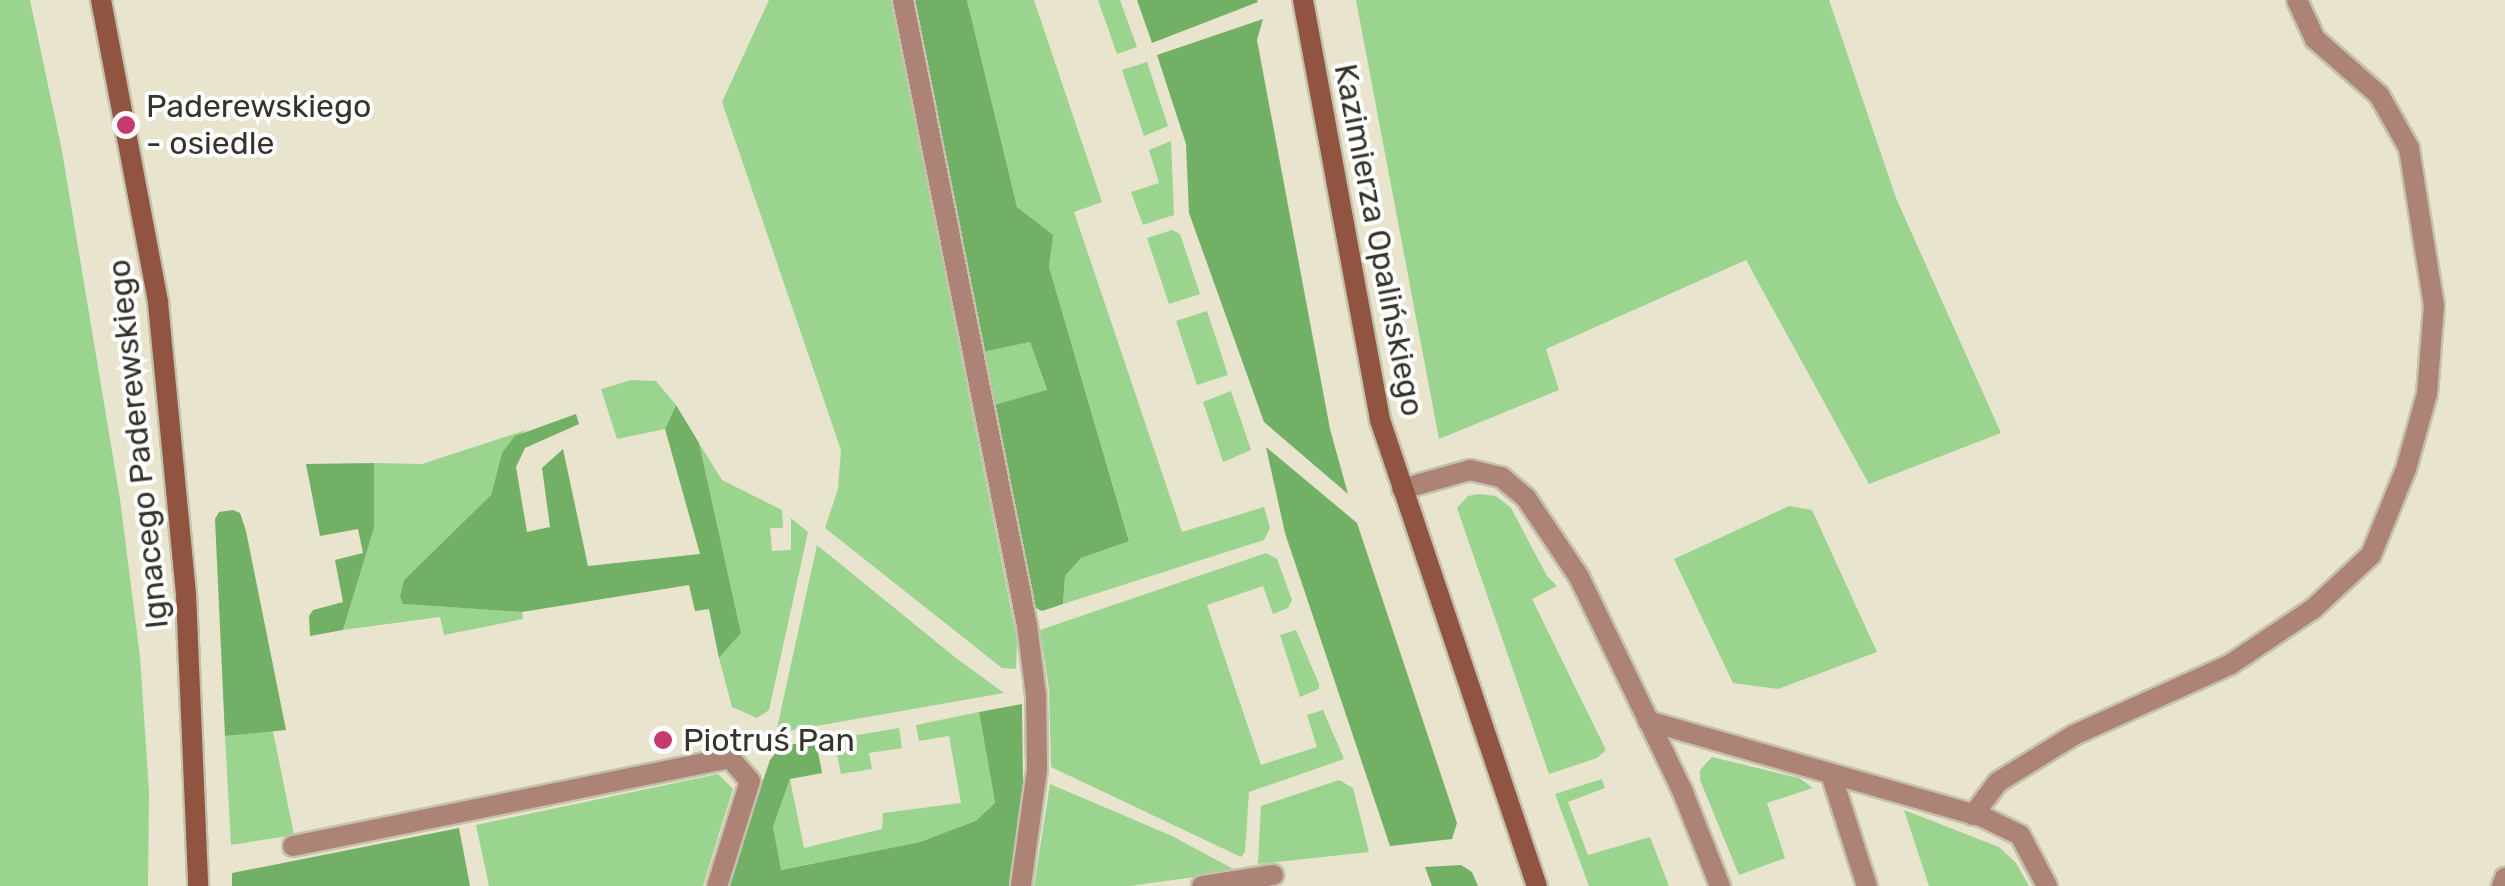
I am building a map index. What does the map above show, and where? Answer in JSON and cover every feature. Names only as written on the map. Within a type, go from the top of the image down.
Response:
[{"type":"street","name":"Ignacego Paderewskiego","points":[[101,0],[158,303],[186,594],[198,886]]},
{"type":"street","points":[[903,0],[1034,678],[1037,770],[1022,886]]},
{"type":"street","name":"Kazimierza Opalińskiego","points":[[1302,0],[1380,420],[1536,886]]},
{"type":"street","points":[[1973,814],[1998,782],[2074,735],[2231,664],[2313,609],[2371,555],[2406,468],[2426,394],[2434,306],[2409,148],[2379,95],[2316,38],[2297,0]]},
{"type":"street","points":[[1402,490],[1470,470],[1513,484],[1579,578],[1676,777],[1720,886]]},
{"type":"street","points":[[1648,721],[1973,814],[2020,835],[2047,886]]},
{"type":"street","points":[[1676,777],[1680,757],[1707,738]]},
{"type":"street","points":[[293,846],[730,758],[750,781],[716,886]]},
{"type":"street","points":[[1831,774],[1867,886]]},
{"type":"street","points":[[1202,886],[1273,876]]},
{"type":"street","points":[[2502,886],[2505,878]]},
{"type":"green space","points":[[0,0],[30,0],[62,151],[120,499],[140,657],[149,792],[148,886],[0,886]]},
{"type":"green space","points":[[769,0],[891,0],[1017,641],[1016,669],[1002,668],[825,528],[838,489],[841,450],[722,102]]},
{"type":"green space","points":[[915,0],[967,0],[1017,207],[1053,235],[1049,267],[1129,541],[1081,558],[1065,576],[1063,604],[1042,611],[1034,607],[994,405],[1047,390],[1030,342],[983,352]]},
{"type":"green space","points":[[967,0],[1034,0],[1102,202],[1074,212],[1182,532],[1264,507],[1270,528],[1264,540],[1063,604],[1065,576],[1081,558],[1129,540],[1049,267],[1052,235],[1017,207]]},
{"type":"green space","points":[[1098,0],[1120,0],[1137,47],[1117,54]]},
{"type":"green space","points":[[1137,0],[1257,0],[1258,2],[1152,43]]},
{"type":"green space","points":[[1356,0],[1829,0],[1896,198],[2001,433],[1869,484],[1746,260],[1546,349],[1559,390],[1439,439]]},
{"type":"green space","points":[[1263,19],[1257,40],[1330,429],[1348,494],[1264,422],[1189,213],[1186,144],[1157,55]]},
{"type":"green space","points":[[1147,62],[1168,126],[1144,136],[1122,70]]},
{"type":"green space","points":[[1171,141],[1174,215],[1143,225],[1131,192],[1159,183],[1149,150]]},
{"type":"green space","points":[[1172,230],[1180,234],[1200,294],[1169,304],[1147,238]]},
{"type":"green space","points":[[1207,311],[1228,375],[1197,385],[1176,321]]},
{"type":"green space","points":[[1030,342],[1047,391],[994,405],[983,352]]},
{"type":"green space","points":[[631,380],[656,381],[676,405],[665,429],[617,439],[601,389]]},
{"type":"green space","points":[[1231,391],[1251,450],[1223,462],[1203,402]]},
{"type":"green space","points":[[676,405],[699,443],[741,633],[719,658],[709,609],[695,611],[689,585],[522,612],[403,604],[400,597],[404,580],[491,495],[502,453],[515,436],[576,414],[579,424],[525,448],[516,467],[527,532],[550,527],[542,468],[563,449],[588,566],[700,554],[665,429]]},
{"type":"green space","points":[[526,430],[502,453],[491,495],[404,580],[404,604],[522,612],[523,619],[444,635],[440,617],[343,630],[374,528],[374,463],[422,464]]},
{"type":"green space","points":[[699,443],[722,480],[782,510],[783,528],[770,528],[772,551],[791,550],[791,518],[808,532],[769,710],[757,718],[732,707],[719,658],[741,633]]},
{"type":"green space","points":[[1266,447],[1357,523],[1457,823],[1452,839],[1390,846],[1285,533]]},
{"type":"green space","points":[[374,463],[374,528],[343,630],[310,636],[309,616],[313,610],[343,602],[335,560],[363,553],[358,529],[320,536],[306,464]]},
{"type":"green space","points":[[1468,496],[1496,496],[1511,508],[1547,576],[1557,586],[1532,599],[1606,750],[1597,758],[1549,774],[1457,508]]},
{"type":"green space","points":[[1789,506],[1812,510],[1877,652],[1778,689],[1733,683],[1674,559]]},
{"type":"green space","points":[[219,512],[240,513],[246,531],[286,730],[225,736],[215,519]]},
{"type":"green space","points":[[817,545],[956,658],[1004,693],[776,733]]},
{"type":"green space","points":[[1266,553],[1277,559],[1292,600],[1288,608],[1273,614],[1263,586],[1207,605],[1261,765],[1317,747],[1307,715],[1323,710],[1344,759],[1249,792],[1245,852],[1241,857],[1051,767],[1049,689],[1040,630]]},
{"type":"green space","points":[[1296,630],[1319,684],[1319,689],[1300,697],[1280,635]]},
{"type":"green space","points":[[1022,704],[1023,783],[1009,886],[727,886],[770,760],[781,746],[816,741],[822,773],[790,779],[773,827],[781,870],[920,842],[976,821],[995,803],[979,712]]},
{"type":"green space","points":[[979,712],[995,804],[976,822],[920,842],[780,870],[773,827],[790,779],[804,848],[882,829],[883,813],[961,803],[949,736],[919,741],[916,725]]},
{"type":"green space","points":[[899,728],[902,748],[869,753],[872,769],[841,774],[834,739]]},
{"type":"green space","points":[[273,731],[294,835],[231,845],[225,736]]},
{"type":"green space","points":[[1712,757],[1799,778],[1813,788],[1767,803],[1785,858],[1739,875],[1700,780],[1700,770]]},
{"type":"green space","points":[[718,774],[733,789],[703,886],[489,886],[476,825]]},
{"type":"green space","points":[[1602,779],[1605,788],[1568,802],[1588,855],[1650,837],[1669,886],[1589,886],[1555,794]]},
{"type":"green space","points":[[1339,780],[1353,788],[1369,852],[1258,864],[1261,806]]},
{"type":"green space","points":[[1050,784],[1172,836],[1237,871],[1130,886],[1034,886]]},
{"type":"green space","points":[[1904,810],[1999,847],[2016,863],[2029,886],[1929,886]]},
{"type":"green space","points":[[459,828],[470,886],[232,886],[232,873]]},
{"type":"green space","points":[[1461,865],[1472,872],[1478,886],[1432,886],[1425,867]]},
{"type":"place","name":"Paderewskiego - osiedle","points":[[126,125]]},
{"type":"place","name":"Piotruś Pan","points":[[663,740]]}]
